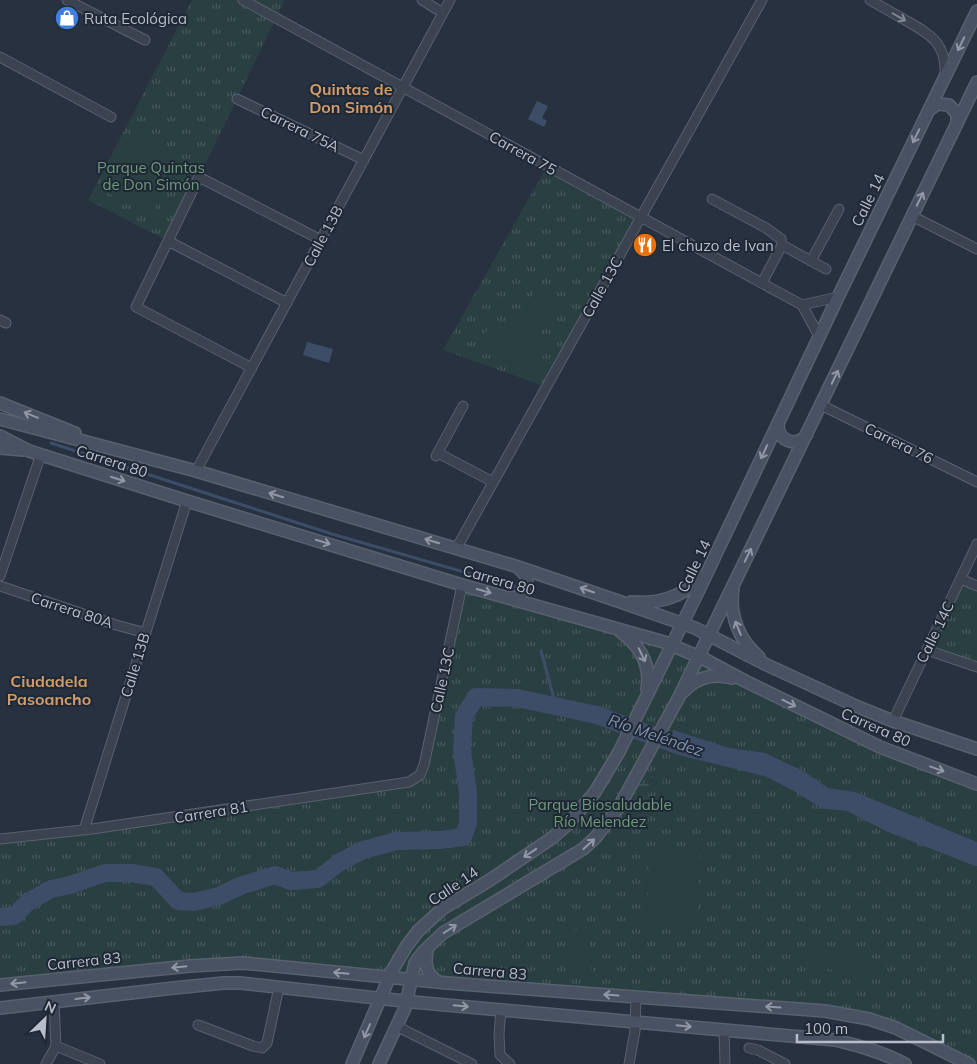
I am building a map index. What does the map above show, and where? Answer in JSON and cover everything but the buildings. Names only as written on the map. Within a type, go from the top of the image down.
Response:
[{"type":"street","points":[[67,0],[145,40]]},
{"type":"street","name":"Carrera 75","points":[[243,0],[802,305]]},
{"type":"street","points":[[422,0],[443,13]]},
{"type":"street","name":"Calle 13B","points":[[196,471],[450,0]]},
{"type":"street","name":"Calle 13C","points":[[456,548],[762,0]]},
{"type":"street","points":[[870,0],[928,33],[942,53],[945,64],[945,76]]},
{"type":"street","name":"Calle 14","points":[[352,1064],[398,960],[409,941],[442,909],[490,880],[552,838],[568,824],[595,792],[619,752],[708,572],[819,336],[977,10]]},
{"type":"street","points":[[0,57],[111,117]]},
{"type":"street","points":[[379,1064],[406,1001],[415,963],[428,946],[455,926],[583,849],[595,838],[618,807],[678,697],[735,582],[977,82]]},
{"type":"street","name":"Carrera 75A","points":[[237,99],[364,160]]},
{"type":"street","points":[[928,111],[938,104],[949,105],[957,114],[956,125]]},
{"type":"street","points":[[252,368],[136,307],[199,177],[321,240]]},
{"type":"street","points":[[712,199],[778,236],[782,245],[826,269]]},
{"type":"street","points":[[811,261],[839,209]]},
{"type":"street","points":[[912,216],[977,249]]},
{"type":"street","points":[[168,241],[287,303]]},
{"type":"street","points":[[762,283],[782,245]]},
{"type":"street","points":[[819,336],[802,305],[838,297]]},
{"type":"street","points":[[0,402],[125,453]]},
{"type":"street","name":"Carrera 76","points":[[822,405],[977,482]]},
{"type":"street","points":[[463,406],[437,455],[493,482]]},
{"type":"street","name":"Carrera 80","points":[[0,419],[196,471],[515,566],[683,623],[767,665],[893,721],[977,749]]},
{"type":"street","points":[[780,420],[778,424],[779,434],[786,441],[796,442],[807,434]]},
{"type":"street","name":"Carrera 80","points":[[0,436],[29,451],[187,501],[462,585],[608,627],[639,634],[697,656],[745,682],[880,748],[977,784]]},
{"type":"street","points":[[0,448],[29,451]]},
{"type":"street","points":[[0,576],[41,454]]},
{"type":"street","name":"Calle 13B","points":[[84,830],[187,501]]},
{"type":"street","name":"Calle 14C","points":[[893,721],[977,544]]},
{"type":"street","points":[[507,597],[517,597],[522,594],[527,586],[524,571],[515,566]]},
{"type":"street","points":[[615,600],[643,602],[674,598],[685,592],[708,572]]},
{"type":"street","points":[[960,579],[977,586]]},
{"type":"street","points":[[735,582],[732,600],[736,626],[746,644],[767,665]]},
{"type":"street","name":"Calle 13C","points":[[420,775],[424,765],[462,585]]},
{"type":"street","name":"Carrera 80A","points":[[0,586],[116,625],[146,633]]},
{"type":"street","points":[[608,627],[620,631],[630,639],[644,659],[648,684],[644,700]]},
{"type":"street","points":[[927,650],[977,667]]},
{"type":"street","points":[[678,697],[690,685],[711,676],[727,676],[745,682]]},
{"type":"street","name":"Carrera 81","points":[[0,839],[84,830],[409,782],[420,775]]},
{"type":"street","points":[[428,946],[425,959],[426,967],[439,982]]},
{"type":"street","points":[[224,963],[232,967],[235,973],[233,979],[224,983]]},
{"type":"street","name":"Carrera 83","points":[[0,985],[224,963],[263,964],[390,978],[825,1011],[869,1019],[896,1028],[968,1064]]},
{"type":"street","points":[[260,986],[252,981],[250,975],[253,968],[263,964]]},
{"type":"street","points":[[0,1008],[224,983],[835,1040],[866,1047],[905,1064]]},
{"type":"street","points":[[198,1025],[262,1048],[267,1043],[279,987]]},
{"type":"street","points":[[629,1064],[632,1051],[636,997]]},
{"type":"street","points":[[46,1064],[56,1046],[54,1002]]},
{"type":"street","points":[[501,1009],[498,1034],[500,1055],[510,1064]]},
{"type":"street","points":[[396,1026],[472,1064]]},
{"type":"street","points":[[724,1031],[725,1064]]},
{"type":"street","points":[[56,1046],[100,1064]]},
{"type":"street","points":[[748,1048],[758,1050],[785,1064]]},
{"type":"green space","name":"Parque Quintas de Don Simón","points":[[192,0],[285,0],[168,241],[88,200]]},
{"type":"green space","points":[[132,136],[179,161],[151,216],[104,191]]},
{"type":"green space","points":[[547,166],[641,217],[546,387],[443,350]]},
{"type":"green space","points":[[537,287],[558,297],[539,335],[518,325]]},
{"type":"green space","points":[[492,318],[548,343],[535,374],[479,349]]},
{"type":"green space","points":[[961,579],[977,586],[977,667],[927,650]]},
{"type":"green space","name":"Parque Biosaludable Río Melendez","points":[[462,585],[639,635],[977,784],[977,1064],[969,1064],[869,1019],[263,964],[0,985],[0,839],[354,790],[420,775]]},
{"type":"green space","points":[[645,773],[664,782],[640,801],[631,801]]},
{"type":"green space","points":[[649,846],[700,847],[697,929],[647,927]]},
{"type":"green space","points":[[589,929],[592,975],[568,976],[565,931]]},
{"type":"green space","points":[[808,939],[834,950],[876,959],[882,967],[880,977],[866,982],[826,968],[815,962],[808,950]]},
{"type":"water","points":[[537,101],[548,106],[542,118],[547,121],[544,127],[528,119]]},
{"type":"water","points":[[307,342],[333,349],[329,363],[303,355]]},
{"type":"water","points":[[673,730],[729,748],[765,753],[805,772],[828,788],[855,792],[977,842],[977,853],[883,814],[855,800],[823,794],[771,764],[669,738]]},
{"type":"waterway","points":[[51,443],[332,534],[523,589]]},
{"type":"waterway","points":[[541,651],[556,706]]},
{"type":"waterway","name":"Río Meléndez","points":[[448,839],[463,837],[468,823],[468,792],[462,751],[464,716],[476,697],[517,698],[597,715],[680,746],[769,768],[825,800],[849,802],[890,823],[977,857]]},
{"type":"waterway","name":"Río Meléndez","points":[[0,917],[14,916],[28,902],[51,889],[70,885],[105,873],[131,873],[156,877],[178,901],[194,902],[219,896],[240,886],[275,875],[291,881],[318,879],[340,862],[363,850],[397,841],[442,840]]},
{"type":"place","name":"Ruta Ecológica","points":[[67,18]]},
{"type":"place","name":"El chuzo de Ivan","points":[[645,245]]},
{"type":"district","name":"Quintas de Don Simón","points":[[351,98]]},
{"type":"district","name":"Ciudadela Pasoancho","points":[[49,690]]}]
